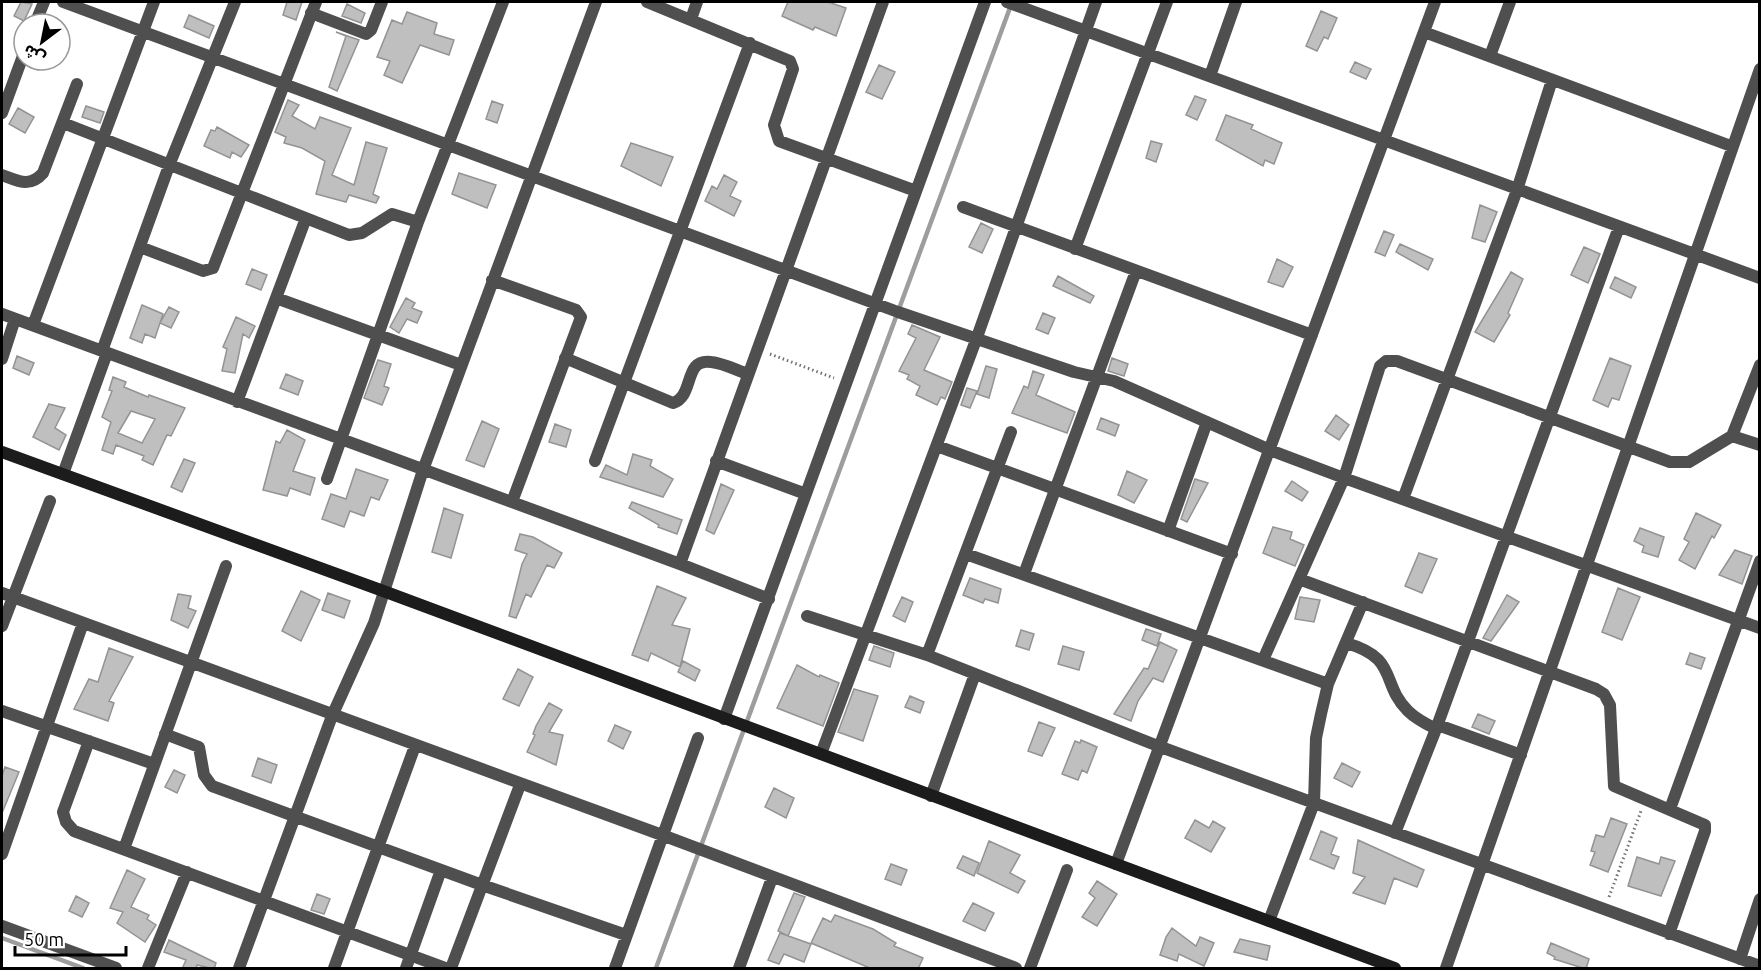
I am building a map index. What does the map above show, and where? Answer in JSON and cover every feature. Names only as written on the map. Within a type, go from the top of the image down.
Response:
[{"type":"main road","points":[[2,452],[386,592],[1269,921],[1375,965],[1395,969]]},
{"type":"street","points":[[63,2],[143,29],[282,84],[875,304],[1074,372],[1098,376],[1270,450],[1586,567],[1760,628]]},
{"type":"street","points":[[33,325],[154,2]]},
{"type":"street","points":[[63,474],[170,163],[235,2]]},
{"type":"street","points":[[140,247],[203,271],[213,268],[313,7],[366,34],[371,30],[382,2]]},
{"type":"street","points":[[327,479],[418,222],[503,2]]},
{"type":"street","points":[[239,969],[333,716],[386,592],[423,470],[596,2]]},
{"type":"street","points":[[647,2],[787,59],[793,67],[774,125],[776,136],[783,144],[916,191]]},
{"type":"street","points":[[691,19],[697,2]]},
{"type":"street","points":[[680,564],[883,2]]},
{"type":"street","points":[[724,719],[985,2]]},
{"type":"street","points":[[1007,2],[1760,278]]},
{"type":"street","points":[[821,754],[976,340],[1096,2]]},
{"type":"street","points":[[1075,249],[1167,2]]},
{"type":"street","points":[[1210,76],[1236,2]]},
{"type":"street","points":[[1116,864],[1435,2]]},
{"type":"street","points":[[1490,56],[1510,2]]},
{"type":"street","points":[[1424,32],[1731,146]]},
{"type":"street","points":[[594,460],[750,44]]},
{"type":"street","points":[[1446,969],[1731,146],[1755,92],[1760,69]]},
{"type":"street","points":[[2,113],[17,72]]},
{"type":"street","points":[[1403,499],[1449,381],[1517,190],[1552,80]]},
{"type":"street","points":[[2,175],[27,183],[38,180],[44,173],[77,84]]},
{"type":"street","points":[[63,123],[306,218],[357,235],[392,214],[418,222]]},
{"type":"street","points":[[963,207],[1312,335]]},
{"type":"street","points":[[237,402],[306,218]]},
{"type":"street","points":[[1395,833],[1437,727],[1618,227]]},
{"type":"street","points":[[1024,574],[1136,271]]},
{"type":"street","points":[[492,280],[579,312],[580,319],[512,502]]},
{"type":"street","points":[[276,298],[461,365]]},
{"type":"street","points":[[2,314],[680,564],[769,599]]},
{"type":"street","points":[[2,359],[15,319]]},
{"type":"street","points":[[565,358],[673,403],[681,399],[694,367],[702,361],[716,363],[748,374]]},
{"type":"street","points":[[1263,660],[1344,478],[1380,366],[1386,361],[1397,361],[1670,462],[1689,462],[1732,436],[1760,365]]},
{"type":"street","points":[[1168,531],[1207,422]]},
{"type":"street","points":[[927,655],[1011,432]]},
{"type":"street","points":[[1732,436],[1760,445]]},
{"type":"street","points":[[937,446],[1232,555]]},
{"type":"street","points":[[716,461],[806,494]]},
{"type":"street","points":[[2,627],[7,595],[50,501]]},
{"type":"street","points":[[966,554],[1328,684]]},
{"type":"street","points":[[1671,809],[1760,561]]},
{"type":"street","points":[[124,849],[226,566]]},
{"type":"street","points":[[1299,579],[1550,671],[1596,689],[1607,698],[1610,705],[1614,786],[1644,801],[1702,821],[1705,831],[1669,934]]},
{"type":"street","points":[[7,595],[520,785],[662,835],[1016,969]]},
{"type":"street","points":[[1269,921],[1314,803],[1316,738],[1328,684],[1363,602]]},
{"type":"street","points":[[807,616],[866,633],[927,655],[1158,746],[1760,966]]},
{"type":"street","points":[[2,854],[83,623]]},
{"type":"street","points":[[1346,643],[1365,648],[1376,657],[1387,670],[1406,710],[1420,721],[1521,755]]},
{"type":"street","points":[[931,796],[975,674]]},
{"type":"street","points":[[2,711],[154,764]]},
{"type":"street","points":[[165,734],[199,747],[204,775],[212,786],[626,935]]},
{"type":"street","points":[[615,969],[698,738]]},
{"type":"street","points":[[89,741],[63,812],[66,822],[74,831],[446,969]]},
{"type":"street","points":[[334,969],[415,746]]},
{"type":"street","points":[[451,969],[520,785]]},
{"type":"street","points":[[406,969],[441,870]]},
{"type":"street","points":[[1030,969],[1067,870]]},
{"type":"street","points":[[148,969],[187,872]]},
{"type":"street","points":[[739,969],[772,878]]},
{"type":"street","points":[[1740,959],[1760,899]]},
{"type":"street","points":[[2,927],[116,969]]},
{"type":"path","points":[[757,350],[847,382]]},
{"type":"path","points":[[1604,910],[1644,801]]},
{"type":"building","points":[[21,2],[32,4],[28,12],[16,12]]},
{"type":"building","points":[[287,2],[302,2],[296,20],[283,15]]},
{"type":"building","points":[[788,2],[828,2],[846,8],[836,36],[815,27],[813,30],[782,16]]},
{"type":"building","points":[[347,4],[365,13],[361,23],[342,16]]},
{"type":"building","points":[[1321,11],[1337,18],[1328,39],[1324,37],[1317,51],[1306,46]]},
{"type":"building","points":[[407,12],[437,23],[434,34],[454,40],[449,55],[420,45],[402,83],[384,75],[390,61],[377,57],[392,20],[402,24]]},
{"type":"building","points":[[189,15],[214,26],[209,38],[184,27]]},
{"type":"building","points":[[336,32],[359,40],[337,91],[329,87],[346,36]]},
{"type":"building","points":[[1355,62],[1371,69],[1366,79],[1350,72]]},
{"type":"building","points":[[879,65],[895,72],[882,99],[866,92]]},
{"type":"building","points":[[1195,96],[1206,100],[1197,120],[1186,115]]},
{"type":"building","points":[[288,100],[299,105],[292,116],[315,129],[320,117],[351,128],[332,175],[354,185],[366,142],[387,148],[373,194],[379,197],[376,203],[349,195],[346,202],[316,194],[325,161],[302,148],[284,143],[286,137],[275,132]]},
{"type":"building","points":[[492,101],[503,105],[497,123],[486,119]]},
{"type":"building","points":[[86,106],[104,112],[100,123],[82,117]]},
{"type":"building","points":[[18,108],[34,117],[25,133],[9,124]]},
{"type":"building","points":[[1226,115],[1253,125],[1251,129],[1282,143],[1274,164],[1265,160],[1263,166],[1216,140]]},
{"type":"building","points":[[217,127],[249,145],[241,157],[232,152],[230,158],[204,146],[211,130],[215,131]]},
{"type":"building","points":[[1151,141],[1162,144],[1156,162],[1146,158]]},
{"type":"building","points":[[631,143],[673,157],[661,186],[621,166]]},
{"type":"building","points":[[459,173],[496,185],[487,208],[452,194]]},
{"type":"building","points":[[724,175],[737,182],[730,196],[741,201],[734,216],[705,201],[712,186],[717,189]]},
{"type":"building","points":[[1480,205],[1497,212],[1485,242],[1472,238]]},
{"type":"building","points":[[981,223],[993,229],[982,253],[969,247]]},
{"type":"building","points":[[1384,231],[1394,235],[1385,256],[1375,252]]},
{"type":"building","points":[[1400,244],[1433,259],[1428,270],[1396,252]]},
{"type":"building","points":[[1584,247],[1600,254],[1588,283],[1571,275]]},
{"type":"building","points":[[1277,259],[1293,267],[1283,287],[1268,282]]},
{"type":"building","points":[[252,269],[267,275],[261,290],[246,284]]},
{"type":"building","points":[[1511,272],[1523,279],[1508,313],[1510,315],[1494,342],[1475,332]]},
{"type":"building","points":[[1058,276],[1094,296],[1090,303],[1053,286]]},
{"type":"building","points":[[1615,277],[1636,287],[1631,298],[1610,288]]},
{"type":"building","points":[[406,298],[415,303],[412,308],[422,312],[417,323],[407,319],[399,333],[390,327]]},
{"type":"building","points":[[142,305],[163,314],[155,338],[145,334],[142,343],[130,338]]},
{"type":"building","points":[[169,307],[179,312],[171,328],[160,323]]},
{"type":"building","points":[[1043,313],[1055,318],[1048,334],[1036,329]]},
{"type":"building","points":[[236,317],[255,326],[249,338],[243,334],[235,373],[222,371],[227,349],[223,347]]},
{"type":"building","points":[[912,325],[940,337],[924,370],[952,382],[945,399],[941,397],[937,405],[916,395],[920,386],[907,379],[909,375],[899,371],[916,338],[908,334]]},
{"type":"building","points":[[17,356],[34,363],[29,375],[13,368]]},
{"type":"building","points":[[1112,358],[1128,364],[1124,376],[1108,371]]},
{"type":"building","points":[[1610,358],[1631,366],[1619,400],[1612,398],[1608,407],[1593,400]]},
{"type":"building","points":[[378,360],[391,364],[384,386],[389,388],[382,405],[364,398]]},
{"type":"building","points":[[986,366],[997,369],[989,398],[977,394]]},
{"type":"building","points":[[1033,371],[1044,375],[1036,395],[1075,412],[1067,433],[1012,413],[1024,386],[1028,388]]},
{"type":"building","points":[[286,374],[303,381],[298,395],[280,388]]},
{"type":"building","points":[[113,377],[126,382],[124,387],[185,408],[171,436],[167,435],[153,465],[142,460],[144,456],[116,445],[113,454],[102,450],[111,422],[102,417],[112,391],[109,390]],"holes":[[[131,411],[155,419],[142,443],[118,433]]]},
{"type":"building","points":[[967,388],[977,391],[970,408],[961,405]]},
{"type":"building","points":[[49,404],[65,408],[55,428],[66,435],[59,450],[33,437]]},
{"type":"building","points":[[1336,415],[1349,425],[1339,440],[1325,431]]},
{"type":"building","points":[[1101,418],[1119,425],[1115,436],[1097,429]]},
{"type":"building","points":[[482,421],[499,429],[484,467],[466,460]]},
{"type":"building","points":[[555,424],[571,430],[566,447],[549,442]]},
{"type":"building","points":[[287,430],[305,440],[293,471],[315,478],[310,495],[290,488],[287,496],[263,490],[276,441],[280,443]]},
{"type":"building","points":[[633,454],[652,460],[650,466],[673,479],[663,497],[600,477],[606,465],[627,475]]},
{"type":"building","points":[[184,459],[195,463],[182,492],[171,487]]},
{"type":"building","points":[[356,469],[388,480],[379,500],[371,497],[364,516],[350,511],[344,527],[322,519],[331,494],[346,499]]},
{"type":"building","points":[[1127,471],[1147,480],[1134,503],[1118,495]]},
{"type":"building","points":[[1195,479],[1208,483],[1187,522],[1181,519]]},
{"type":"building","points":[[1292,481],[1308,492],[1302,501],[1285,491]]},
{"type":"building","points":[[721,484],[734,490],[714,534],[706,530]]},
{"type":"building","points":[[632,502],[682,520],[677,534],[658,527],[659,525],[629,508]]},
{"type":"building","points":[[444,508],[463,515],[451,558],[432,552]]},
{"type":"building","points":[[1696,513],[1721,525],[1714,538],[1712,536],[1695,569],[1679,560],[1689,542],[1684,539]]},
{"type":"building","points":[[1273,527],[1292,532],[1290,539],[1304,545],[1295,566],[1263,553]]},
{"type":"building","points":[[1640,528],[1664,537],[1658,557],[1642,552],[1644,546],[1634,541]]},
{"type":"building","points":[[520,534],[533,537],[562,553],[554,568],[547,565],[531,597],[526,594],[516,618],[509,616],[522,564],[527,554],[515,550]]},
{"type":"building","points":[[1735,550],[1752,556],[1742,584],[1719,575]]},
{"type":"building","points":[[1419,553],[1437,559],[1422,593],[1405,586]]},
{"type":"building","points":[[970,578],[1001,589],[998,603],[985,599],[983,603],[963,595]]},
{"type":"building","points":[[657,586],[686,598],[672,625],[690,629],[680,667],[651,653],[648,661],[632,655]]},
{"type":"building","points":[[1618,588],[1640,597],[1622,640],[1602,632]]},
{"type":"building","points":[[301,591],[320,600],[301,641],[282,631]]},
{"type":"building","points":[[328,593],[350,601],[344,618],[322,610]]},
{"type":"building","points":[[178,594],[191,596],[188,608],[196,611],[188,628],[171,620]]},
{"type":"building","points":[[1507,595],[1519,602],[1491,641],[1483,638]]},
{"type":"building","points":[[902,597],[913,602],[905,622],[893,616]]},
{"type":"building","points":[[1300,597],[1320,600],[1314,622],[1295,619]]},
{"type":"building","points":[[1146,629],[1161,634],[1157,646],[1142,640]]},
{"type":"building","points":[[1021,630],[1034,634],[1029,650],[1016,646]]},
{"type":"building","points":[[1160,642],[1177,650],[1163,682],[1153,678],[1138,701],[1131,721],[1114,714],[1144,668],[1148,669]]},
{"type":"building","points":[[874,646],[894,653],[890,667],[869,660]]},
{"type":"building","points":[[1063,646],[1084,652],[1079,670],[1058,664]]},
{"type":"building","points":[[109,648],[133,657],[109,701],[114,703],[108,721],[74,709],[89,679],[98,682]]},
{"type":"building","points":[[1690,653],[1705,658],[1701,669],[1686,664]]},
{"type":"building","points":[[683,661],[700,670],[695,681],[678,672]]},
{"type":"building","points":[[797,665],[819,677],[820,675],[839,683],[823,726],[777,708]]},
{"type":"building","points":[[518,669],[533,677],[519,706],[503,699]]},
{"type":"building","points":[[854,689],[878,696],[863,741],[838,732]]},
{"type":"building","points":[[910,696],[924,702],[920,713],[905,707]]},
{"type":"building","points":[[549,703],[562,710],[549,732],[563,735],[556,765],[527,752],[535,735],[533,734],[536,726]]},
{"type":"building","points":[[1478,714],[1495,721],[1489,734],[1472,727]]},
{"type":"building","points":[[1039,722],[1055,728],[1042,756],[1028,751]]},
{"type":"building","points":[[615,725],[631,732],[623,749],[608,741]]},
{"type":"building","points":[[1081,740],[1097,747],[1087,773],[1082,770],[1078,780],[1062,774],[1075,741],[1080,743]]},
{"type":"building","points":[[258,758],[277,765],[271,783],[252,776]]},
{"type":"building","points":[[1342,763],[1360,772],[1352,787],[1334,778]]},
{"type":"building","points":[[5,767],[19,772],[2,813],[2,776]]},
{"type":"building","points":[[174,770],[185,775],[177,793],[165,787]]},
{"type":"building","points":[[774,788],[794,798],[786,818],[765,807]]},
{"type":"building","points":[[1611,818],[1627,824],[1608,872],[1590,865],[1595,852],[1591,851],[1596,835],[1604,837]]},
{"type":"building","points":[[1195,820],[1209,828],[1213,821],[1225,828],[1211,852],[1185,838]]},
{"type":"building","points":[[1321,831],[1337,838],[1331,854],[1339,857],[1334,869],[1310,859]]},
{"type":"building","points":[[1358,840],[1424,870],[1417,887],[1394,878],[1385,904],[1353,893],[1365,877],[1353,873]]},
{"type":"building","points":[[989,841],[1020,855],[1010,873],[1025,881],[1018,893],[977,873]]},
{"type":"building","points":[[963,856],[979,863],[974,876],[957,868]]},
{"type":"building","points":[[1637,857],[1659,864],[1661,857],[1675,861],[1661,896],[1628,886]]},
{"type":"building","points":[[891,864],[907,870],[901,885],[885,879]]},
{"type":"building","points":[[127,870],[145,879],[131,907],[149,915],[147,919],[156,925],[145,942],[117,923],[123,912],[110,908]]},
{"type":"building","points":[[1097,881],[1117,894],[1097,926],[1082,917],[1095,898],[1089,893]]},
{"type":"building","points":[[794,893],[805,897],[788,936],[778,931]]},
{"type":"building","points":[[317,894],[330,899],[324,914],[311,910]]},
{"type":"building","points":[[76,896],[89,903],[82,917],[69,911]]},
{"type":"building","points":[[973,903],[994,913],[985,931],[963,921]]},
{"type":"building","points":[[835,915],[873,929],[896,943],[894,946],[923,958],[918,969],[872,969],[811,943],[823,918],[831,922]]},
{"type":"building","points":[[1172,928],[1196,946],[1200,937],[1214,943],[1204,966],[1179,954],[1177,961],[1160,955],[1166,937]]},
{"type":"building","points":[[780,933],[811,944],[804,962],[784,954],[779,964],[768,960]]},
{"type":"building","points":[[1240,939],[1270,946],[1267,960],[1234,952]]},
{"type":"building","points":[[169,940],[216,963],[214,969],[197,965],[196,969],[182,969],[186,960],[164,952]]},
{"type":"building","points":[[1551,943],[1589,959],[1586,969],[1554,959],[1555,957],[1547,953]]},
{"type":"waterway","points":[[656,968],[1011,5]]},
{"type":"waterway","points":[[2,938],[83,968]]}]
